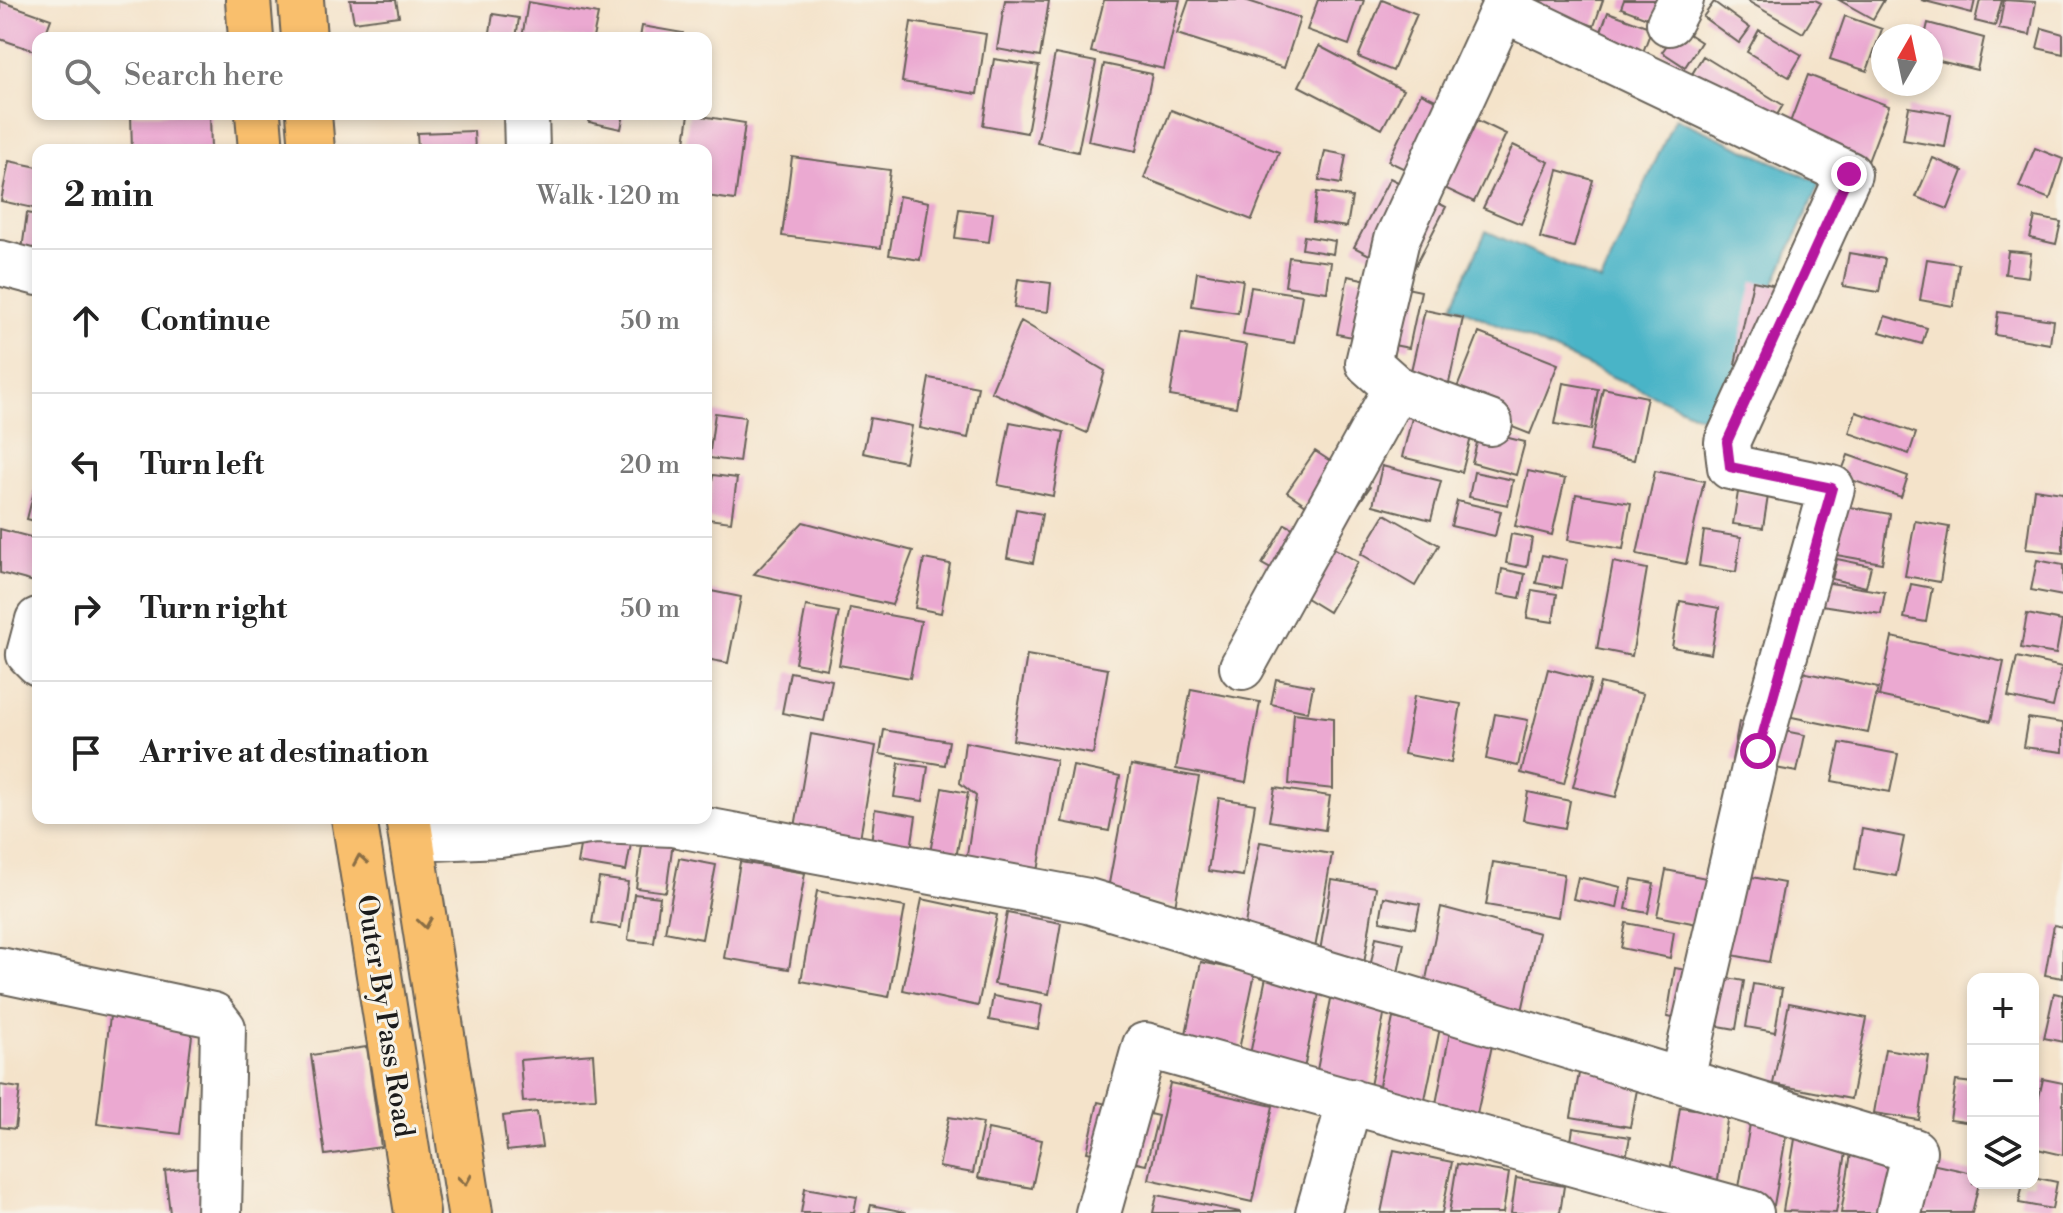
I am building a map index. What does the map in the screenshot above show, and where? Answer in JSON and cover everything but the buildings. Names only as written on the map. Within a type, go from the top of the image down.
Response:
[{"type":"main road","points":[[248,0],[251,32]]},
{"type":"main road","points":[[301,0],[304,32]]},
{"type":"main road","points":[[258,120],[260,144]]},
{"type":"main road","points":[[310,120],[312,144]]},
{"type":"main road","name":"Outer By Pass Road","points":[[355,824],[417,1213]]},
{"type":"main road","name":"Outer By Pass Road","points":[[410,828],[470,1213]]},
{"type":"street","points":[[1490,423],[1396,388],[1368,363],[1397,239],[1505,4],[1849,174],[1727,442],[1730,467],[1832,488],[1758,751],[1682,1079]]},
{"type":"street","points":[[526,120],[527,144]]},
{"type":"street","points":[[0,263],[32,271]]},
{"type":"street","points":[[1242,667],[1396,388]]},
{"type":"street","points":[[410,828],[500,835],[575,824]]},
{"type":"street","points":[[673,824],[1072,898],[1914,1151],[1899,1213]]},
{"type":"street","points":[[0,970],[213,1015],[223,1028],[219,1213]]},
{"type":"street","points":[[1098,1213],[1145,1045],[1350,1101],[1687,1204],[1751,1213]]},
{"type":"street","points":[[1318,1213],[1350,1101]]},
{"type":"water","points":[[1675,118],[1820,183],[1712,422],[1453,305],[1486,231],[1601,282]]},
{"type":"route","points":[[1758,751],[1832,488],[1730,467],[1727,442],[1849,174]]}]
